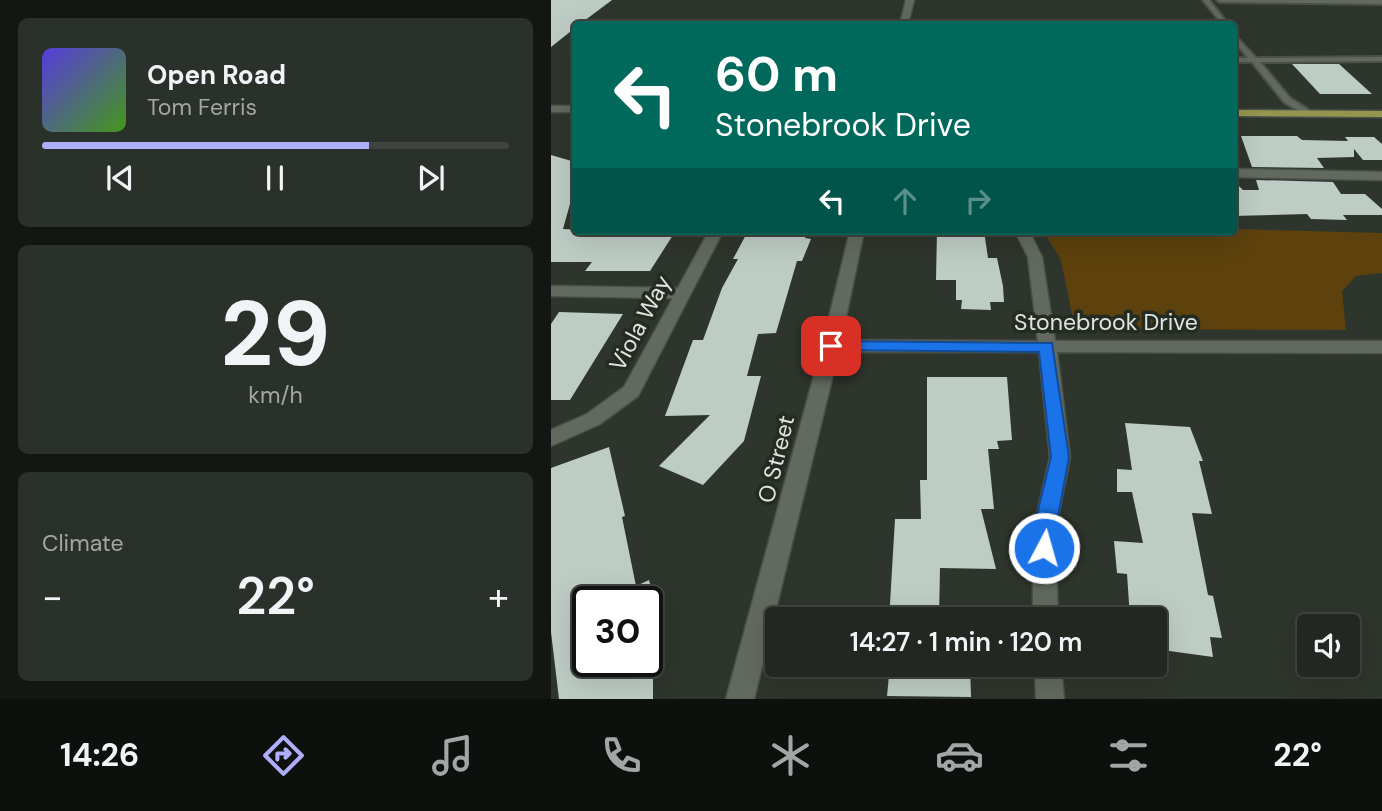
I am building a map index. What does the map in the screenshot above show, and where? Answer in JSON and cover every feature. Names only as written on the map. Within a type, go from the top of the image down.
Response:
[{"type":"main road","points":[[1237,113],[1382,114]]},
{"type":"street","points":[[905,21],[910,0]]},
{"type":"street","points":[[551,109],[572,109]]},
{"type":"street","points":[[1237,173],[1382,176]]},
{"type":"street","name":"Viola Way","points":[[551,438],[577,429],[609,411],[631,391],[715,235]]},
{"type":"street","name":"O Street","points":[[740,699],[831,346],[856,235]]},
{"type":"street","points":[[1024,235],[1035,257],[1040,280],[1060,457],[1044,531],[1046,607]]},
{"type":"street","points":[[551,291],[685,293]]},
{"type":"street","name":"Stonebrook Drive","points":[[831,346],[1382,346]]},
{"type":"street","points":[[1049,677],[1050,699]]},
{"type":"lane","points":[[1206,0],[1223,21]]},
{"type":"lane","points":[[1220,0],[1382,2]]},
{"type":"lane","points":[[1237,40],[1287,100],[1307,113]]},
{"type":"lane","points":[[1237,60],[1382,59]]},
{"type":"shaded area","points":[[1237,229],[1382,233],[1382,273],[1356,276],[1342,291],[1346,330],[1075,329],[1061,260],[1045,235],[1237,235]]},
{"type":"building","points":[[551,0],[612,0],[584,21],[572,21],[572,30],[551,47]]},
{"type":"building","points":[[1292,64],[1339,64],[1372,94],[1320,94]]},
{"type":"building","points":[[1241,136],[1297,136],[1302,140],[1348,141],[1345,137],[1374,137],[1382,144],[1382,160],[1363,160],[1354,149],[1354,157],[1317,158],[1324,168],[1252,167]]},
{"type":"building","points":[[551,155],[572,161],[572,197],[563,229],[572,229],[572,235],[673,235],[650,271],[585,271],[592,262],[551,262]]},
{"type":"building","points":[[1256,180],[1333,182],[1341,194],[1365,194],[1382,209],[1382,215],[1343,215],[1347,220],[1311,219],[1307,214],[1237,216],[1237,184],[1243,190],[1259,190]]},
{"type":"building","points":[[746,235],[806,235],[805,238],[811,239],[802,261],[797,261],[776,333],[758,334],[747,376],[761,376],[744,441],[703,485],[659,466],[710,415],[665,416],[693,340],[703,340],[722,288],[738,259],[733,259]]},
{"type":"building","points":[[937,235],[985,235],[988,258],[997,258],[1004,302],[990,302],[991,310],[961,309],[962,300],[956,300],[956,280],[936,280]]},
{"type":"building","points":[[559,312],[623,314],[570,400],[551,400],[551,324]]},
{"type":"building","points":[[927,377],[1007,377],[1012,440],[997,441],[999,449],[988,449],[994,509],[981,509],[996,569],[940,568],[939,607],[890,607],[895,519],[921,519],[920,480],[927,480]]},
{"type":"building","points":[[1125,423],[1190,427],[1203,461],[1199,461],[1212,514],[1192,513],[1208,595],[1213,596],[1222,638],[1210,637],[1213,657],[1167,651],[1167,607],[1129,607],[1127,574],[1117,573],[1114,541],[1143,543],[1132,492],[1117,492],[1117,469],[1132,470]]},
{"type":"building","points":[[609,447],[625,516],[622,517],[636,586],[572,586],[572,677],[653,677],[653,699],[559,699],[551,632],[551,468]]},
{"type":"building","points":[[649,580],[651,586],[636,586]]},
{"type":"building","points":[[889,677],[970,677],[971,697],[887,696]]},
{"type":"route","points":[[831,346],[1046,347],[1060,457],[1044,531],[1044,548]]}]
